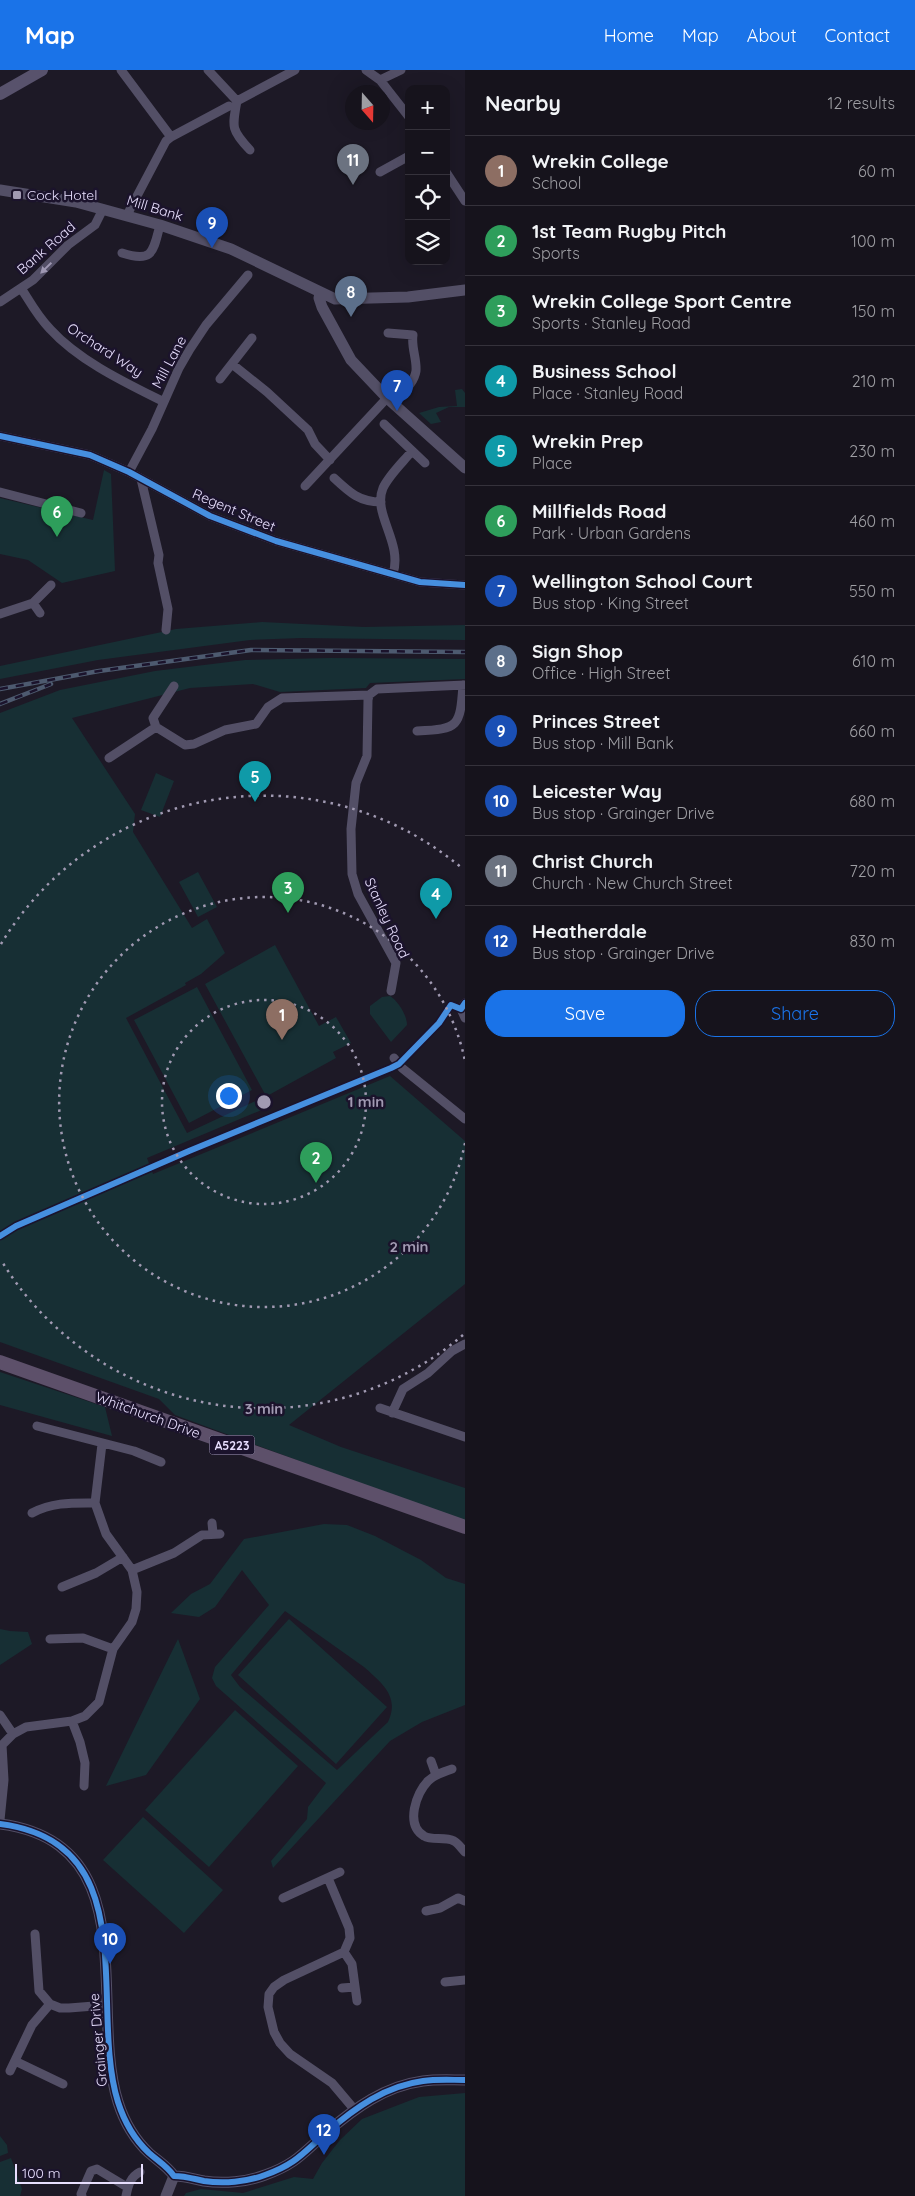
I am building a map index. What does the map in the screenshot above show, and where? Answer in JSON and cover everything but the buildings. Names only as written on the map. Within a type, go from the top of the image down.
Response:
[{"type":"main road","points":[[0,94],[42,70]]},
{"type":"main road","name":"Whitchurch Drive","points":[[0,1362],[465,1527]]},
{"type":"street","points":[[121,70],[172,136]]},
{"type":"street","points":[[208,70],[233,103],[233,120],[236,134],[250,150]]},
{"type":"street","points":[[127,215],[166,141],[295,70]]},
{"type":"street","points":[[366,70],[380,80],[405,112]]},
{"type":"street","points":[[380,80],[401,70]]},
{"type":"street","points":[[380,172],[405,158]]},
{"type":"street","points":[[448,175],[465,201]]},
{"type":"street","name":"Mill Bank","points":[[0,190],[51,197],[160,225],[231,249],[320,294],[343,300],[408,297],[465,290]]},
{"type":"street","name":"Bank Road","points":[[0,302],[33,280],[68,245],[95,225],[103,209]]},
{"type":"street","points":[[122,253],[138,258],[150,253],[154,248],[160,225]]},
{"type":"street","name":"Mill Lane","points":[[129,472],[190,349],[206,325],[248,275]]},
{"type":"street","name":"Orchard Way","points":[[21,288],[51,330],[73,349],[118,378],[164,402]]},
{"type":"street","points":[[320,294],[319,298],[322,307],[342,347],[351,360],[390,401],[465,468]]},
{"type":"street","points":[[305,486],[390,401],[412,382],[416,370],[412,344],[413,335],[388,333]]},
{"type":"street","points":[[220,380],[252,338]]},
{"type":"street","points":[[232,364],[267,392],[308,430],[315,444],[330,460]]},
{"type":"street","points":[[384,424],[425,463]]},
{"type":"street","name":"Regent Street","points":[[0,436],[81,452],[129,472],[180,501],[238,528],[433,584],[465,585]]},
{"type":"street","points":[[394,574],[396,555],[381,502],[385,485],[412,451]]},
{"type":"street","points":[[334,478],[356,498],[368,502],[381,502]]},
{"type":"street","points":[[141,479],[159,555],[158,563],[168,609],[166,630]]},
{"type":"street","points":[[0,492],[81,513]]},
{"type":"street","points":[[0,614],[34,603],[51,585]]},
{"type":"street","points":[[34,603],[40,614]]},
{"type":"street","points":[[174,686],[153,718],[156,727],[186,745],[194,744],[225,730],[256,724],[268,707],[282,698],[369,695],[377,689],[464,685],[460,713],[461,722],[447,729],[417,731]]},
{"type":"street","name":"Stanley Road","points":[[369,695],[368,748],[355,789],[351,829],[352,874],[358,894],[396,963],[392,991]]},
{"type":"street","points":[[109,758],[156,727]]},
{"type":"street","points":[[394,1058],[402,1068],[465,1119]]},
{"type":"street","points":[[392,1413],[403,1388],[428,1373],[452,1351],[465,1344]]},
{"type":"street","points":[[380,1408],[465,1437]]},
{"type":"street","points":[[38,1426],[134,1451],[161,1462]]},
{"type":"street","points":[[0,1820],[4,1780],[2,1745],[13,1734],[26,1727],[72,1721],[85,1716],[99,1702],[113,1649],[125,1633],[136,1609],[137,1592],[132,1570],[106,1534],[95,1503],[102,1444]]},
{"type":"street","points":[[32,1513],[45,1506],[61,1503],[95,1503]]},
{"type":"street","points":[[132,1570],[174,1552],[202,1535],[216,1534],[212,1523]]},
{"type":"street","points":[[62,1587],[96,1573],[123,1557]]},
{"type":"street","points":[[50,1640],[83,1638],[113,1649]]},
{"type":"street","points":[[0,1715],[13,1734]]},
{"type":"street","points":[[72,1721],[85,1763],[84,1786]]},
{"type":"street","points":[[431,1761],[436,1775]]},
{"type":"street","points":[[452,1769],[436,1775],[422,1788],[415,1804],[414,1821],[419,1832],[426,1837],[454,1841],[465,1852]]},
{"type":"street","name":"Grainger Drive","points":[[0,1824],[19,1826],[50,1840],[84,1872],[94,1892],[102,1923],[112,2071],[122,2116],[134,2136],[174,2176]]},
{"type":"street","points":[[283,1898],[340,1872]]},
{"type":"street","points":[[328,1878],[349,1928],[350,1938],[344,1952],[284,1980],[274,1987],[269,1994],[268,2007],[274,2032],[280,2043],[290,2054],[332,2084],[354,2109]]},
{"type":"street","points":[[426,1911],[440,1908],[458,1898],[465,1901]]},
{"type":"street","points":[[35,1934],[39,1991],[50,2004],[60,2008],[107,2005]]},
{"type":"street","points":[[344,1952],[352,1964],[357,2001]]},
{"type":"street","points":[[445,1982],[465,1980]]},
{"type":"street","points":[[342,1988],[355,1987]]},
{"type":"street","points":[[10,2071],[32,2025],[50,2004]]},
{"type":"street","points":[[15,2061],[63,2084]]},
{"type":"street","points":[[166,2196],[174,2176],[184,2176],[205,2181],[232,2182],[263,2176],[288,2166],[306,2154],[325,2134],[354,2109],[374,2097],[406,2084],[424,2081],[465,2080]]},
{"type":"street","points":[[82,2196],[81,2194],[91,2171],[96,2169],[126,2192],[135,2175],[140,2172]]},
{"type":"green space","points":[[462,389],[465,393],[465,407],[449,407],[436,413],[441,422],[431,424],[419,413],[439,407],[457,406],[455,390]]},
{"type":"green space","points":[[104,470],[111,474],[115,571],[62,583],[28,560],[0,554],[0,498],[93,520]]},
{"type":"green space","points":[[262,622],[364,627],[465,625],[465,640],[301,638],[250,640],[98,660],[0,679],[0,666],[176,629]]},
{"type":"green space","points":[[331,658],[465,659],[465,679],[370,683],[366,688],[280,692],[253,684],[190,688],[72,718],[135,814],[133,832],[192,928],[207,919],[225,953],[201,974],[185,983],[186,985],[126,1018],[187,1133],[266,1096],[205,984],[275,945],[319,1026],[336,1017],[351,1043],[333,1052],[336,1058],[267,1096],[271,1106],[147,1158],[153,1174],[390,1076],[465,1141],[465,1284],[289,1425],[341,1447],[465,1488],[465,1522],[175,1415],[159,1399],[0,1342],[0,713],[60,690],[155,671],[245,660]]},
{"type":"green space","points":[[156,773],[174,781],[160,817],[141,810]]},
{"type":"green space","points":[[198,872],[217,907],[198,917],[179,882]]},
{"type":"green space","points":[[197,987],[252,1090],[189,1123],[134,1020]]},
{"type":"green space","points":[[390,996],[402,1009],[407,1025],[391,1042],[370,1014],[370,1006],[382,997]]},
{"type":"green space","points":[[0,1372],[105,1407],[112,1436],[0,1405]]},
{"type":"green space","points":[[324,1524],[347,1525],[375,1536],[421,1560],[446,1578],[465,1584],[465,1705],[422,1722],[390,1741],[273,1868],[271,1861],[307,1819],[308,1807],[326,1783],[216,1686],[212,1678],[215,1667],[269,1605],[242,1570],[215,1607],[199,1617],[171,1613],[191,1594],[210,1584],[244,1539]],"holes":[[[285,1611],[364,1667],[387,1691],[392,1705],[391,1713],[388,1722],[337,1770],[240,1687],[231,1675]]]},
{"type":"green space","points":[[289,1619],[387,1707],[336,1764],[238,1675]]},
{"type":"green space","points":[[0,1629],[28,1632],[32,1644],[0,1665]]},
{"type":"green space","points":[[178,1639],[200,1699],[146,1775],[106,1786]]},
{"type":"green space","points":[[235,1710],[298,1766],[209,1867],[145,1810]]},
{"type":"green space","points":[[143,1817],[223,1890],[184,1933],[103,1860]]},
{"type":"green space","points":[[465,2093],[465,2196],[184,2196],[186,2193],[201,2189],[243,2193],[294,2177],[313,2179],[322,2163],[340,2140],[362,2119],[419,2097]]},
{"type":"green space","points":[[0,2136],[7,2145],[8,2153],[0,2156]]},
{"type":"green space","points":[[11,2158],[22,2189],[20,2196],[0,2196],[0,2162]]},
{"type":"railway","points":[[0,689],[99,671],[251,650],[465,652]]},
{"type":"railway","points":[[0,704],[51,684]]},
{"type":"cycle path","points":[[0,436],[90,455],[129,472],[210,516],[276,541],[420,582],[465,585]]},
{"type":"cycle path","points":[[0,1236],[16,1226],[189,1151],[399,1064],[439,1023],[451,1005],[461,1009],[465,1003]]},
{"type":"cycle path","points":[[0,1824],[46,1837],[76,1862],[94,1895],[103,1934],[110,2063],[118,2102],[126,2123],[134,2136],[174,2176],[219,2182],[243,2181],[258,2177],[276,2171],[292,2162],[348,2115],[383,2093],[423,2081],[465,2080]]},
{"type":"place","name":"Christ Church","points":[[353,185]]},
{"type":"place","name":"Cock Hotel","points":[[17,195]]},
{"type":"place","name":"Princes Street","points":[[212,248]]},
{"type":"place","name":"Sign Shop","points":[[351,317]]},
{"type":"place","name":"Wellington School Court","points":[[397,411]]},
{"type":"place","name":"Millfields Road","points":[[57,537]]},
{"type":"place","name":"Wrekin Prep","points":[[255,802]]},
{"type":"place","name":"Wrekin College Sport Centre","points":[[288,913]]},
{"type":"place","name":"Business School","points":[[436,919]]},
{"type":"place","name":"Wrekin College","points":[[282,1040]]},
{"type":"place","name":"1st Team Rugby Pitch","points":[[316,1183]]},
{"type":"place","name":"Leicester Way","points":[[110,1964]]},
{"type":"place","name":"Heatherdale","points":[[324,2155]]}]
